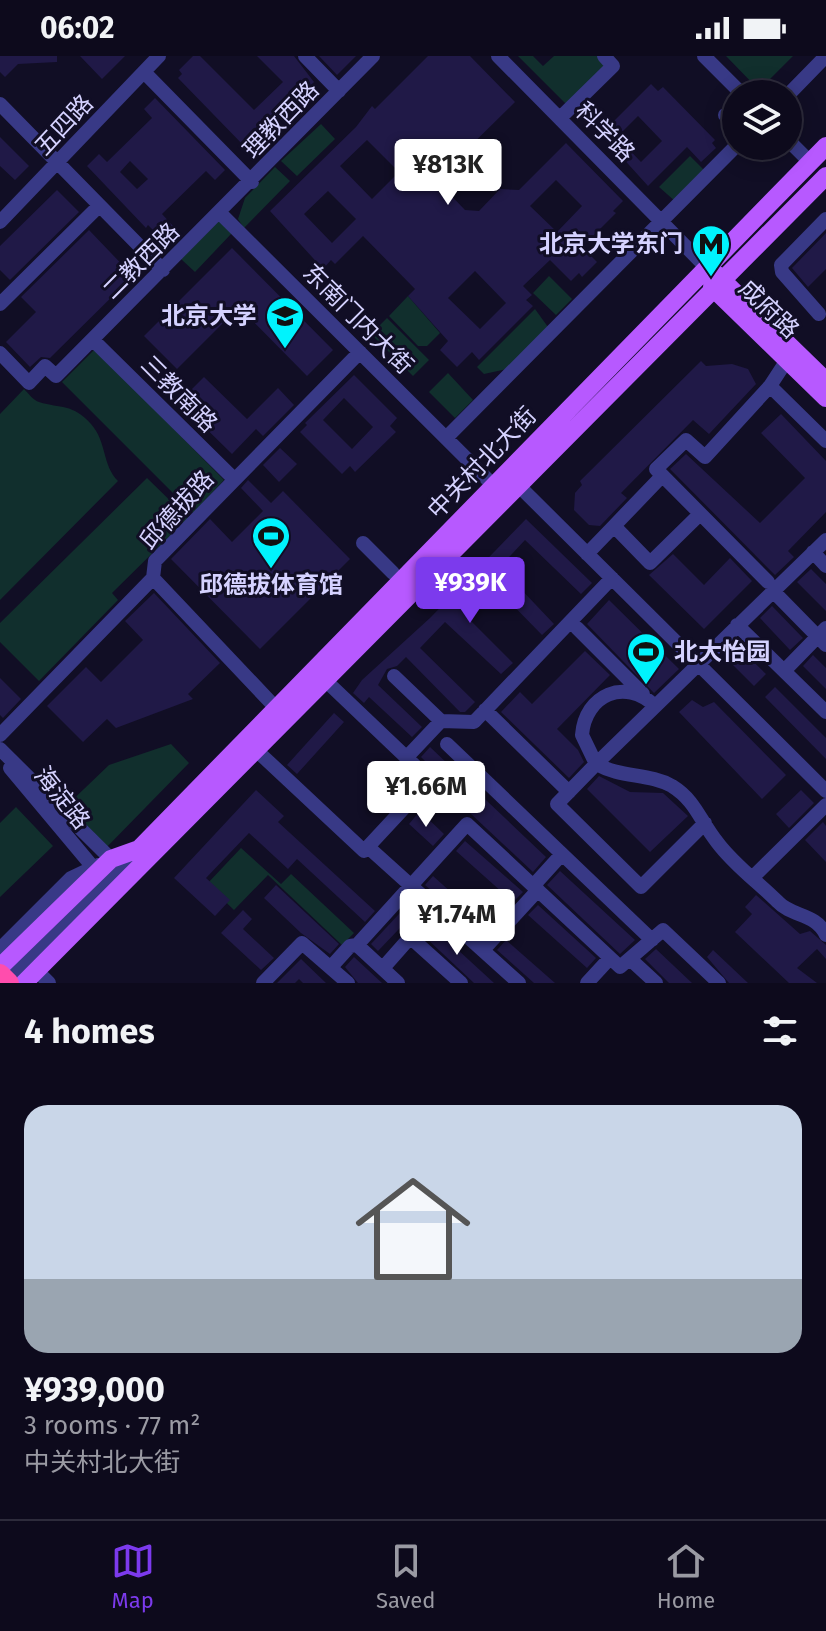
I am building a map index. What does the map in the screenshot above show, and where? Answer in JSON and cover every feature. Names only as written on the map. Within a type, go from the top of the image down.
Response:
[{"type":"main road","name":"中关村北大街","points":[[16,965],[111,859],[139,849],[826,146]]},
{"type":"main road","name":"中关村北大街","points":[[16,965],[255,749],[826,176]]},
{"type":"main road","points":[[707,268],[718,283]]},
{"type":"main road","name":"成府路","points":[[718,283],[787,360],[826,398]]},
{"type":"main road","name":"成府路","points":[[718,283],[826,381]]},
{"type":"street","name":"五四路","points":[[0,222],[58,165],[159,56]]},
{"type":"street","points":[[305,56],[339,91]]},
{"type":"street","name":"理教西路","points":[[221,214],[373,56]]},
{"type":"street","name":"科学路","points":[[498,56],[707,268]]},
{"type":"street","points":[[704,56],[728,80]]},
{"type":"street","points":[[802,81],[826,56]]},
{"type":"street","points":[[560,118],[613,59]]},
{"type":"street","points":[[144,72],[252,182]]},
{"type":"street","points":[[0,104],[163,270]]},
{"type":"street","points":[[802,154],[811,163]]},
{"type":"street","points":[[446,438],[722,160]]},
{"type":"street","points":[[0,304],[99,206]]},
{"type":"street","name":"二教西路","points":[[0,353],[29,383],[45,366],[56,376],[221,214]]},
{"type":"street","name":"东南门内大街","points":[[221,214],[493,485]]},
{"type":"street","points":[[819,314],[782,272],[781,265],[826,219]]},
{"type":"street","name":"三教南路","points":[[93,340],[234,479]]},
{"type":"street","name":"邱德拔路","points":[[0,735],[153,578],[155,561],[360,352]]},
{"type":"street","points":[[784,671],[823,636],[656,469],[686,440],[705,457],[770,386],[787,360]]},
{"type":"street","points":[[770,386],[826,441]]},
{"type":"street","points":[[587,554],[662,476]]},
{"type":"street","points":[[518,485],[826,791]]},
{"type":"street","points":[[614,526],[650,563],[700,514]]},
{"type":"street","points":[[705,823],[641,887],[557,804],[652,703],[737,625],[770,586],[826,540]]},
{"type":"street","points":[[363,543],[393,573]]},
{"type":"street","points":[[813,552],[826,566]]},
{"type":"street","points":[[153,578],[276,708]]},
{"type":"street","points":[[394,676],[441,721],[474,722],[488,713],[577,628],[615,581]]},
{"type":"street","points":[[488,713],[615,581]]},
{"type":"street","points":[[737,625],[826,712]]},
{"type":"street","points":[[577,628],[652,703]]},
{"type":"street","points":[[255,749],[364,851],[430,780],[325,680]]},
{"type":"street","points":[[652,703],[637,693],[614,692],[591,705],[582,735],[596,764],[619,775],[668,784],[697,807],[716,842],[788,912],[806,916],[822,927],[826,935]]},
{"type":"street","points":[[488,713],[569,792]]},
{"type":"street","points":[[406,758],[441,721]]},
{"type":"street","points":[[447,744],[652,940]]},
{"type":"street","points":[[0,749],[111,859]]},
{"type":"street","name":"海淀路","points":[[0,756],[92,866]]},
{"type":"street","points":[[753,877],[826,805]]},
{"type":"street","points":[[331,967],[350,946],[357,945],[467,824],[620,967],[663,930],[719,983]]},
{"type":"street","points":[[368,847],[519,983]]},
{"type":"street","name":"中关村北大街","points":[[16,965],[139,849]]},
{"type":"street","points":[[483,950],[562,854]]},
{"type":"street","name":"中关村北大街","points":[[16,965],[71,878],[111,859]]},
{"type":"street","points":[[383,968],[436,908]]},
{"type":"street","points":[[410,937],[461,983]]},
{"type":"street","points":[[263,983],[302,943],[348,983]]},
{"type":"street","points":[[357,945],[395,982]]},
{"type":"street","points":[[587,983],[610,958]]},
{"type":"street","points":[[630,959],[656,983]]},
{"type":"green space","points":[[518,56],[533,56],[543,66],[554,56],[614,56],[566,104]]},
{"type":"green space","points":[[726,56],[793,56],[769,80],[749,80]]},
{"type":"green space","points":[[321,124],[335,139],[297,176],[281,161]]},
{"type":"green space","points":[[690,156],[706,172],[676,202],[659,187]]},
{"type":"green space","points":[[275,167],[290,181],[244,228],[238,219],[245,198]]},
{"type":"green space","points":[[219,221],[232,233],[195,272],[181,259]]},
{"type":"green space","points":[[549,276],[572,299],[556,315],[533,293]]},
{"type":"green space","points":[[408,296],[440,333],[427,346],[418,346],[389,316]]},
{"type":"green space","points":[[535,309],[548,327],[507,369],[484,374],[477,367]]},
{"type":"green space","points":[[387,318],[429,360],[413,376],[371,334]]},
{"type":"green space","points":[[95,349],[224,480],[193,513],[62,382]]},
{"type":"green space","points":[[448,373],[473,400],[455,418],[429,392]]},
{"type":"green space","points":[[24,389],[37,401],[72,410],[84,417],[100,438],[109,468],[118,481],[0,600],[0,414]]},
{"type":"green space","points":[[147,478],[188,518],[112,593],[118,600],[39,681],[0,642],[0,623]]},
{"type":"green space","points":[[171,744],[189,763],[102,852],[61,811],[109,765]]},
{"type":"green space","points":[[16,807],[53,846],[0,897],[0,823]]},
{"type":"green space","points":[[241,848],[281,884],[291,874],[354,933],[342,945],[268,875],[234,910],[207,884]]},
{"type":"building","points":[[0,56],[57,56],[57,62],[18,64],[5,77],[0,72]]},
{"type":"building","points":[[80,56],[125,56],[102,79]]},
{"type":"building","points":[[193,56],[200,56],[254,110],[283,82],[257,56],[294,56],[314,82],[247,149],[178,78],[182,74],[179,70]]},
{"type":"building","points":[[319,56],[356,56],[337,75]]},
{"type":"building","points":[[428,56],[470,56],[515,102],[448,168],[439,160],[438,182],[465,210],[479,211],[500,189],[519,190],[566,143],[623,201],[613,211],[616,213],[582,247],[597,262],[582,277],[579,273],[571,281],[550,260],[523,286],[532,295],[526,300],[533,306],[479,360],[472,352],[457,367],[440,350],[448,341],[408,296],[415,289],[363,236],[335,264],[331,260],[323,269],[270,211],[356,127],[372,106],[375,109]],"holes":[[[367,140],[399,172],[372,199],[340,166]],[[556,180],[582,206],[557,232],[530,206]],[[328,191],[356,219],[332,243],[304,214]],[[475,271],[506,303],[480,329],[448,298]]]},
{"type":"building","points":[[651,84],[658,91],[663,87],[715,140],[712,143],[716,148],[701,162],[687,147],[648,186],[601,134]],"holes":[[[638,116],[662,141],[641,162],[617,137]]]},
{"type":"building","points":[[155,98],[225,170],[215,180],[206,171],[162,214],[174,227],[162,239],[148,225],[146,228],[87,166],[99,154],[107,162],[152,118],[144,109]],"holes":[[[130,161],[148,179],[137,189],[120,172]]]},
{"type":"building","points":[[0,137],[29,166],[15,180],[0,166]]},
{"type":"building","points":[[57,190],[79,212],[10,280],[0,270],[0,246]]},
{"type":"building","points":[[89,230],[133,276],[50,358],[41,357],[30,367],[6,342],[36,312],[21,297]]},
{"type":"building","points":[[826,233],[826,269],[808,287],[792,268]]},
{"type":"building","points":[[232,248],[333,350],[307,376],[239,307],[177,369],[144,336]]},
{"type":"building","points":[[701,361],[706,366],[732,364],[748,369],[756,384],[709,434],[693,420],[621,493],[627,498],[600,526],[589,525],[574,510],[575,493],[582,485],[580,481]]},
{"type":"building","points":[[354,375],[397,418],[390,426],[396,432],[355,472],[350,466],[342,474],[300,432],[307,425],[305,423]],"holes":[[[344,398],[373,427],[352,449],[323,420]]]},
{"type":"building","points":[[204,377],[247,419],[278,388],[294,405],[263,436],[256,429],[232,454],[179,402]]},
{"type":"building","points":[[781,414],[826,461],[826,512],[788,551],[794,557],[775,575],[670,469],[686,454],[760,523],[805,478],[761,433]]},
{"type":"building","points":[[280,448],[297,464],[279,482],[263,465]]},
{"type":"building","name":"邱德拔体育馆","points":[[248,480],[271,503],[283,491],[350,559],[260,649],[171,559],[210,519],[232,542],[263,511],[241,488]]},
{"type":"building","points":[[526,519],[592,583],[581,594],[525,540],[500,567],[554,624],[542,635],[494,586],[465,615],[513,663],[501,674],[445,622],[420,648],[475,702],[465,712],[460,712],[406,657],[397,666],[387,669],[378,685],[422,727],[412,737],[369,697],[364,703],[353,693],[362,680],[430,618]]},
{"type":"building","points":[[673,554],[704,585],[730,558],[752,581],[704,629],[649,575]]},
{"type":"building","points":[[811,569],[826,584],[826,611],[797,582]]},
{"type":"building","points":[[154,593],[220,663],[188,694],[193,699],[116,728],[107,719],[83,742],[47,706],[86,667],[101,682],[143,640],[125,621]]},
{"type":"building","points":[[609,600],[679,669],[654,693],[587,624]]},
{"type":"building","points":[[772,606],[803,638],[790,650],[760,618]]},
{"type":"building","points":[[734,643],[766,674],[754,686],[723,655]]},
{"type":"building","points":[[585,651],[610,675],[557,729],[578,750],[584,762],[569,778],[501,712],[520,692],[532,704]]},
{"type":"building","points":[[813,655],[826,668],[826,689],[803,666]]},
{"type":"building","points":[[0,678],[21,699],[3,718],[0,715]]},
{"type":"building","points":[[775,687],[826,738],[826,759],[765,697]]},
{"type":"building","points":[[692,700],[703,707],[714,702],[786,775],[762,799],[679,712]]},
{"type":"building","points":[[334,713],[344,722],[297,774],[287,765]]},
{"type":"building","points":[[430,747],[546,857],[533,872],[439,784],[437,773],[421,757]]},
{"type":"building","points":[[599,776],[630,792],[663,793],[688,816],[650,852],[587,789]]},
{"type":"building","points":[[256,790],[284,816],[278,822],[375,911],[365,922],[297,859],[288,869],[249,833],[206,878],[230,900],[215,916],[174,878]]},
{"type":"building","points":[[801,790],[814,803],[789,828],[776,814]]},
{"type":"building","points":[[420,811],[444,834],[433,846],[409,824]]},
{"type":"building","points":[[823,822],[826,826],[826,862],[805,840]]},
{"type":"building","points":[[465,841],[523,892],[513,902],[456,851]]},
{"type":"building","points":[[560,871],[635,940],[620,954],[547,885]]},
{"type":"building","points":[[433,876],[490,927],[482,936],[425,885]]},
{"type":"building","points":[[276,885],[339,944],[330,954],[301,933],[264,898]]},
{"type":"building","points":[[756,895],[800,934],[810,931],[826,945],[826,959],[817,949],[797,968],[817,983],[789,983],[735,932],[752,914],[745,907]]},
{"type":"building","points":[[412,900],[420,907],[378,951],[371,944]]},
{"type":"building","points":[[538,905],[596,958],[587,968],[528,915]]},
{"type":"building","points":[[243,910],[252,919],[243,929],[274,958],[261,970],[221,933]]},
{"type":"building","points":[[433,927],[494,983],[474,983],[424,936]]},
{"type":"building","points":[[506,940],[555,983],[534,983],[497,950]]},
{"type":"building","points":[[656,949],[692,983],[669,983],[645,959]]},
{"type":"building","points":[[713,950],[748,983],[729,983],[707,957]]},
{"type":"building","points":[[354,957],[382,983],[358,983],[345,967]]},
{"type":"building","points":[[301,959],[326,983],[303,983],[299,979],[295,983],[277,983]]},
{"type":"place","name":"北京大学东门","points":[[711,278]]},
{"type":"place","name":"北京大学","points":[[285,350]]},
{"type":"place","name":"邱德拔体育馆","points":[[271,570]]},
{"type":"place","name":"北大怡园","points":[[646,686]]}]
